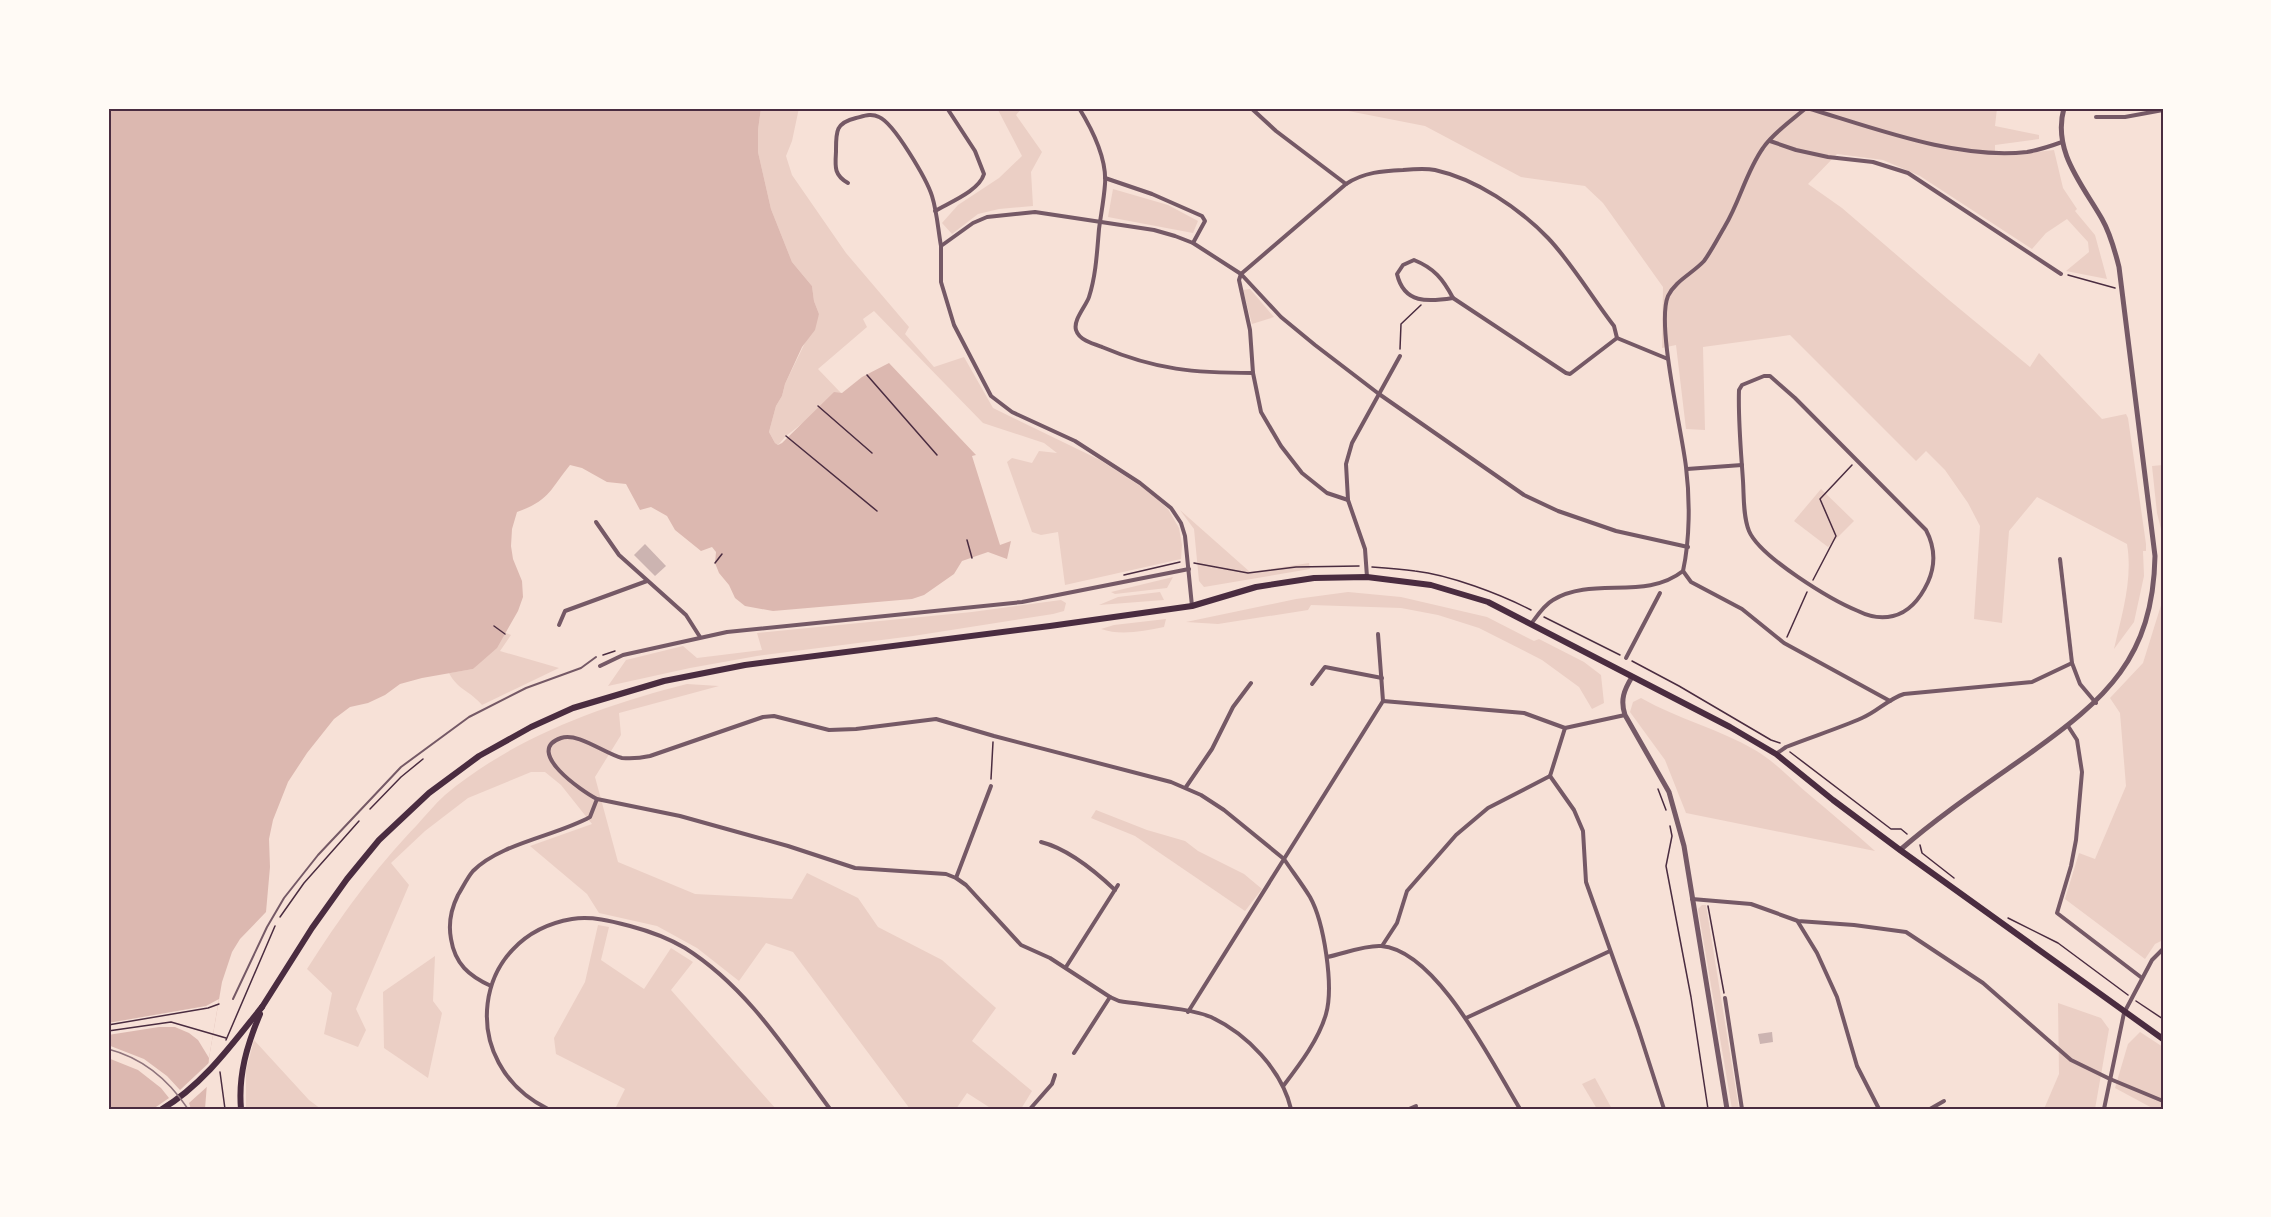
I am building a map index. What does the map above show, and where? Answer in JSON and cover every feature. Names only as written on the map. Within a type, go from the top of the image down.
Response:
[{"type":"main road","points":[[162,1109],[188,1091],[262,1007],[312,928],[347,879],[379,840],[437,787],[479,756],[531,727],[573,708],[664,681],[745,665],[965,638],[1192,606],[1268,585],[1314,578],[1367,577],[1409,581],[1461,592],[1488,602],[1532,624],[1730,727],[1776,754],[1900,850],[2163,1039]]},
{"type":"main road","points":[[241,1109],[240,1084],[245,1056],[262,1007]]},
{"type":"street","points":[[935,212],[975,186],[984,174],[975,151],[947,108]]},
{"type":"street","points":[[1079,108],[1090,127],[1105,178],[1097,262],[1089,297],[1076,323],[1076,331],[1083,339],[1127,358],[1161,367],[1198,372],[1253,373]]},
{"type":"street","points":[[1251,108],[1276,131],[1346,184]]},
{"type":"street","points":[[1532,624],[1551,600],[1569,592],[1582,589],[1648,586],[1667,581],[1683,571],[1688,547],[1687,469],[1668,359],[1665,312],[1667,298],[1709,253],[1728,222],[1753,164],[1764,146],[1806,108],[1899,135],[1979,153],[2028,152],[2062,142]]},
{"type":"street","points":[[1900,850],[2096,703],[2120,674],[2140,638],[2152,598],[2155,556],[2124,297],[2115,251],[2103,220],[2079,182],[2062,142],[2064,108]]},
{"type":"street","points":[[2096,117],[2125,117],[2163,110]]},
{"type":"street","points":[[848,183],[840,178],[835,168],[836,134],[843,122],[867,115],[877,116],[893,130],[927,182],[941,246],[941,282],[954,325],[991,396],[1012,412],[1076,441],[1157,495],[1171,508],[1181,523],[1185,536],[1192,606]]},
{"type":"street","points":[[1770,141],[1828,157],[1874,162],[1908,173],[2061,273]]},
{"type":"street","points":[[1348,500],[1327,493],[1302,473],[1291,460],[1261,412],[1253,373],[1250,330],[1239,286],[1241,274],[1346,184],[1359,176],[1423,169],[1461,178],[1488,193],[1513,209],[1548,238],[1614,326],[1617,338]]},
{"type":"street","points":[[1105,178],[1152,194],[1202,216],[1205,221],[1193,243]]},
{"type":"street","points":[[941,246],[974,223],[995,215],[1035,212],[1154,230],[1193,243],[1241,274],[1281,317],[1379,394],[1505,483],[1539,503],[1616,531],[1688,547]]},
{"type":"street","points":[[1453,298],[1414,299],[1399,286],[1397,274],[1403,265],[1414,260],[1429,266],[1444,280],[1453,298],[1566,373],[1570,374],[1617,338]]},
{"type":"street","points":[[1617,338],[1668,359]]},
{"type":"street","points":[[1367,577],[1365,549],[1348,500],[1346,464],[1352,443],[1400,356]]},
{"type":"street","points":[[1764,376],[1770,376],[1795,398],[1926,530],[1933,546],[1934,561],[1930,575],[1916,602],[1893,616],[1874,617],[1857,611],[1810,586],[1751,536],[1745,515],[1742,465],[1739,390],[1742,385],[1764,376]]},
{"type":"street","points":[[1687,469],[1742,465]]},
{"type":"street","points":[[596,522],[619,555],[686,615],[700,637]]},
{"type":"street","points":[[2060,559],[2072,663],[2080,684],[2096,703]]},
{"type":"street","points":[[600,666],[623,655],[755,627],[1022,602],[1189,569]]},
{"type":"street","points":[[1683,571],[1691,582],[1742,609],[1784,643],[1890,701]]},
{"type":"street","points":[[559,625],[565,611],[647,581]]},
{"type":"street","points":[[1626,658],[1660,593]]},
{"type":"street","points":[[1188,1012],[1383,701],[1378,634]]},
{"type":"street","points":[[1776,754],[1785,747],[1862,718],[1904,694],[2032,682],[2072,663]]},
{"type":"street","points":[[1312,684],[1325,667],[1382,678]]},
{"type":"street","points":[[1632,677],[1623,694],[1622,708],[1652,758],[1672,800],[1684,846],[1727,1109]]},
{"type":"street","points":[[1186,787],[1212,749],[1233,707],[1251,682]]},
{"type":"street","points":[[1383,701],[1524,713],[1565,728],[1625,715]]},
{"type":"street","points":[[1284,1085],[1298,1065],[1325,1016],[1329,1001],[1327,957],[1311,898],[1284,859],[1224,810],[1186,787],[936,719],[829,730],[774,716],[763,717],[650,756],[635,759],[611,754],[570,738],[560,738],[549,748],[548,756],[551,763],[597,799],[680,816],[788,846],[855,868],[946,874],[956,878],[966,885],[1021,945],[1066,967],[1110,997],[1119,1001],[1209,1016],[1231,1029],[1265,1060],[1284,1085],[1291,1109]]},
{"type":"street","points":[[2068,726],[2077,740],[2082,772],[2076,840],[2057,913],[2142,978]]},
{"type":"street","points":[[1382,946],[1397,923],[1407,891],[1456,835],[1488,808],[1550,776],[1565,728]]},
{"type":"street","points":[[1550,776],[1574,810],[1583,831],[1586,882],[1664,1109]]},
{"type":"street","points":[[956,878],[991,786]]},
{"type":"street","points":[[491,986],[465,971],[452,943],[451,910],[462,888],[477,868],[496,856],[525,842],[577,824],[590,817],[597,799]]},
{"type":"street","points":[[1041,842],[1053,845],[1117,888],[1066,967]]},
{"type":"street","points":[[1691,899],[1751,904],[1798,921],[1865,926],[1906,932],[1983,983],[2071,1060],[2163,1101]]},
{"type":"street","points":[[548,1109],[525,1095],[512,1083],[492,1053],[486,1017],[491,986],[500,966],[516,947],[530,936],[558,922],[593,918],[620,923],[655,934],[674,942],[698,957],[738,992],[768,1024],[830,1109]]},
{"type":"street","points":[[1798,921],[1817,953],[1837,997],[1857,1066],[1879,1109]]},
{"type":"street","points":[[1327,957],[1382,946],[1411,956],[1422,965],[1466,1018],[1520,1109]]},
{"type":"street","points":[[2104,1109],[2124,1012],[2152,960],[2163,948]]},
{"type":"street","points":[[1466,1018],[1610,951]]},
{"type":"street","points":[[1074,1053],[1110,997]]},
{"type":"street","points":[[1725,998],[1742,1109]]},
{"type":"street","points":[[1030,1109],[1052,1084],[1055,1075]]},
{"type":"street","points":[[1930,1109],[1944,1101]]},
{"type":"street","points":[[1409,1109],[1416,1106]]},
{"type":"lane","points":[[234,999],[267,927],[284,898],[318,855],[401,767],[469,717],[526,688],[581,668],[596,657]]},
{"type":"path","points":[[2061,273],[2116,288]]},
{"type":"path","points":[[1400,356],[1401,324],[1426,300]]},
{"type":"path","points":[[867,375],[937,455]]},
{"type":"path","points":[[818,406],[872,453]]},
{"type":"path","points":[[786,436],[878,511]]},
{"type":"path","points":[[1784,643],[1836,536],[1820,499],[1857,460]]},
{"type":"path","points":[[967,540],[972,558]]},
{"type":"path","points":[[715,563],[722,554]]},
{"type":"path","points":[[1120,575],[1178,562],[1248,573],[1296,567],[1354,565],[1417,571],[1463,583],[1514,601],[1626,658],[1785,747],[1891,829],[1901,829],[1913,838],[1922,848],[1922,852],[1953,878]]},
{"type":"path","points":[[494,626],[505,634]]},
{"type":"path","points":[[596,657],[621,649]]},
{"type":"path","points":[[992,773],[993,741]]},
{"type":"path","points":[[280,917],[304,883],[347,834],[401,777],[424,758]]},
{"type":"path","points":[[1657,786],[1668,817]]},
{"type":"path","points":[[1670,826],[1672,836],[1666,866],[1691,997],[1708,1109]]},
{"type":"path","points":[[1707,899],[1725,998]]},
{"type":"path","points":[[2005,916],[2058,943],[2163,1019]]},
{"type":"path","points":[[228,1045],[226,1038],[275,925]]},
{"type":"path","points":[[108,1025],[208,1008],[219,1004]]},
{"type":"path","points":[[108,1031],[171,1022],[226,1038]]},
{"type":"path","points":[[220,1070],[225,1109]]},
{"type":"shaded area","points":[[108,108],[761,108],[758,152],[771,209],[792,262],[812,286],[819,314],[815,330],[802,347],[776,406],[769,432],[775,443],[778,445],[782,443],[834,392],[842,393],[862,377],[889,363],[976,455],[972,456],[1000,545],[1011,541],[1007,559],[988,552],[962,561],[954,574],[924,595],[912,599],[773,611],[745,606],[735,598],[729,585],[719,573],[715,563],[716,552],[712,547],[701,551],[675,530],[667,516],[651,507],[640,510],[626,484],[607,482],[582,468],[570,465],[543,499],[517,512],[512,529],[511,546],[513,559],[522,581],[523,597],[518,611],[497,648],[473,669],[400,684],[385,695],[368,703],[350,707],[334,719],[288,782],[273,820],[269,839],[270,867],[266,912],[240,939],[232,952],[222,982],[209,1058],[205,1109],[108,1109]]},
{"type":"shaded area","points":[[761,108],[799,108],[792,141],[786,156],[792,175],[846,253],[909,327],[905,334],[934,367],[964,357],[993,408],[1100,460],[1148,491],[1168,509],[1179,528],[1182,545],[1181,559],[1065,585],[1058,532],[1041,535],[1032,532],[1007,462],[1012,458],[1032,463],[1039,451],[1057,453],[1044,443],[983,423],[874,311],[863,319],[867,327],[818,369],[841,393],[786,436],[778,445],[775,443],[769,432],[776,406],[819,314],[812,286],[792,262],[771,209],[758,152]]},
{"type":"shaded area","points":[[997,108],[1022,108],[1016,115],[1042,152],[1031,172],[1033,206],[999,209],[978,214],[952,234],[942,223],[958,205],[999,178],[1022,156]]},
{"type":"shaded area","points":[[1333,108],[1997,108],[1995,126],[2039,135],[2039,139],[1995,145],[1995,154],[2011,155],[2054,150],[2063,188],[2077,209],[2075,211],[2095,235],[2107,279],[2066,271],[2089,252],[2088,242],[2067,219],[2046,233],[2032,249],[1920,176],[1883,160],[1837,154],[1808,184],[1842,208],[2030,367],[2039,353],[2102,419],[2126,414],[2146,544],[2146,551],[2143,551],[2144,576],[2134,622],[2114,649],[2128,583],[2127,544],[2037,497],[2009,531],[2002,623],[1974,619],[1980,526],[1968,503],[1945,470],[1926,451],[1916,461],[1790,335],[1703,347],[1705,430],[1686,429],[1676,345],[1662,348],[1663,287],[1603,203],[1585,186],[1521,177],[1425,126]]},
{"type":"shaded area","points":[[1113,189],[1168,205],[1198,221],[1193,233],[1108,217]]},
{"type":"shaded area","points":[[1250,289],[1274,317],[1252,324],[1243,290]]},
{"type":"shaded area","points":[[2163,465],[2163,537],[2157,513],[2152,466]]},
{"type":"shaded area","points":[[1821,489],[1854,521],[1828,547],[1794,521]]},
{"type":"shaded area","points":[[1180,510],[1250,572],[1309,563],[1310,569],[1204,587],[1199,581],[1194,529]]},
{"type":"shaded area","points":[[1173,577],[1167,588],[1115,594],[1111,592]]},
{"type":"shaded area","points":[[2163,590],[2163,940],[2155,944],[2145,959],[2065,899],[2079,853],[2095,859],[2126,786],[2120,713],[2110,698],[2143,663],[2162,602]]},
{"type":"shaded area","points":[[1160,592],[1164,600],[1099,605],[1118,597]]},
{"type":"shaded area","points":[[1348,592],[1401,597],[1487,617],[1534,641],[1539,639],[1584,662],[1601,675],[1604,703],[1592,709],[1579,687],[1542,660],[1479,628],[1438,615],[1401,608],[1311,605],[1308,610],[1218,624],[1186,622],[1296,599]]},
{"type":"shaded area","points":[[1061,600],[1066,603],[1064,611],[1053,614],[913,636],[757,656],[608,686],[626,660],[683,646],[697,658],[762,650],[757,633],[972,612]]},
{"type":"shaded area","points":[[1166,619],[1164,627],[1140,631],[1116,632],[1101,629],[1114,625]]},
{"type":"shaded area","points":[[506,633],[511,635],[500,651],[559,668],[482,705],[456,683],[449,673],[473,669]]},
{"type":"shaded area","points":[[687,684],[719,686],[619,713],[621,735],[595,777],[618,862],[695,894],[792,899],[807,873],[858,898],[878,927],[942,960],[996,1008],[972,1041],[1032,1091],[1021,1109],[992,1109],[967,1093],[956,1109],[910,1109],[793,952],[766,943],[739,981],[697,948],[657,926],[599,913],[587,894],[530,846],[592,824],[561,785],[545,772],[531,772],[468,798],[425,831],[391,863],[409,885],[356,1009],[366,1030],[358,1047],[324,1034],[332,993],[307,969],[345,912],[372,877],[441,798],[472,774],[529,740],[591,713]]},
{"type":"shaded area","points":[[1641,698],[1727,736],[1763,755],[1875,851],[1686,813],[1665,760],[1630,712],[1633,702]]},
{"type":"shaded area","points":[[1096,810],[1147,830],[1185,841],[1198,851],[1244,874],[1262,889],[1245,911],[1135,836],[1091,818]]},
{"type":"shaded area","points":[[1706,905],[1739,1109],[1732,1109],[1698,909]]},
{"type":"shaded area","points":[[598,925],[609,927],[601,960],[644,989],[671,948],[693,962],[671,990],[776,1109],[615,1109],[625,1089],[556,1054],[554,1038],[585,982]]},
{"type":"shaded area","points":[[435,956],[433,1001],[442,1013],[428,1078],[384,1048],[383,992]]},
{"type":"shaded area","points":[[2058,1003],[2101,1018],[2109,1029],[2095,1109],[2044,1109],[2059,1074]]},
{"type":"shaded area","points":[[2140,1032],[2163,1047],[2163,1109],[2154,1109],[2115,1088],[2128,1044]]},
{"type":"shaded area","points":[[254,1040],[309,1100],[321,1109],[246,1109],[246,1070]]},
{"type":"shaded area","points":[[1595,1078],[1612,1109],[1597,1109],[1582,1084]]},
{"type":"pier","points":[[219,999],[209,1058],[198,1040],[175,1027],[159,1027],[108,1035],[108,1023],[206,1006]]},
{"type":"pier","points":[[108,1045],[144,1059],[167,1076],[180,1090],[212,1060],[209,1085],[189,1103],[191,1109],[153,1109],[169,1098],[161,1088],[138,1070],[108,1058]]},
{"type":"building","points":[[645,544],[666,566],[655,576],[634,555]]},
{"type":"building","points":[[1772,1032],[1773,1042],[1760,1044],[1758,1034]]},
{"type":"tram line","points":[[108,1049],[132,1058],[154,1071],[172,1088],[188,1109]]}]
